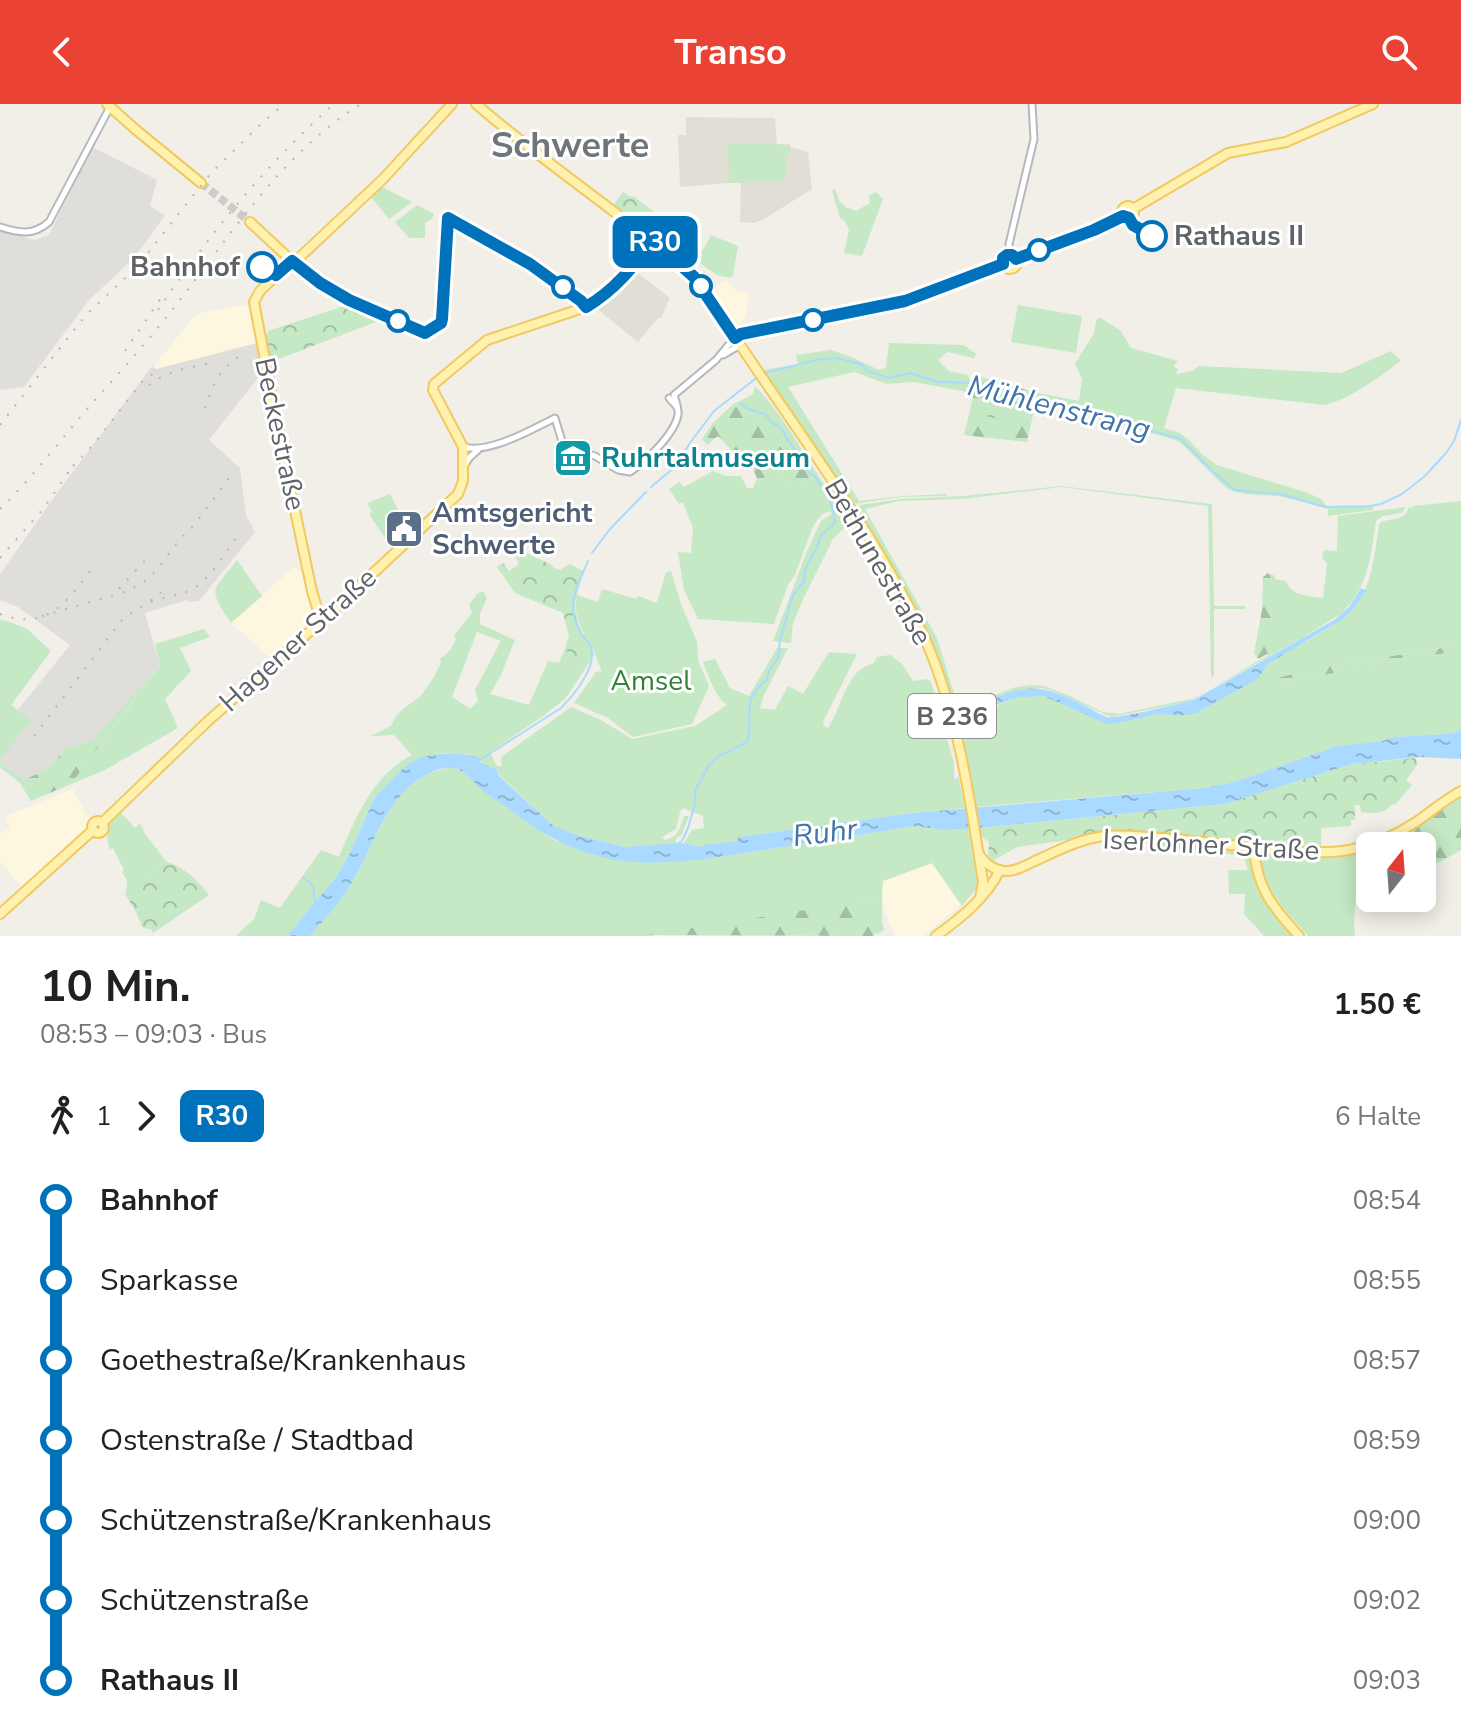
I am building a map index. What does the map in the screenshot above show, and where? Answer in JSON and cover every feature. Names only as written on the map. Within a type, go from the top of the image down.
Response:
[{"type":"main road","points":[[250,222],[292,261],[300,257],[357,205],[452,104]]},
{"type":"main road","name":"B 236","points":[[476,104],[653,240]]},
{"type":"main road","points":[[737,341],[741,334],[905,301],[1003,264],[1003,258],[1094,230],[1123,216],[1125,207],[1133,209],[1228,153],[1286,142],[1373,104]]},
{"type":"main road","points":[[109,105],[201,183]]},
{"type":"main road","points":[[463,447],[432,388],[434,384],[487,340],[586,307],[606,294],[622,280],[653,240]]},
{"type":"main road","name":"Bethunestraße","points":[[653,240],[681,263],[701,286],[850,506],[902,592],[926,641],[955,725],[979,853],[983,882],[980,898]]},
{"type":"main road","name":"Beckestraße","points":[[292,261],[260,291],[253,305],[312,591],[324,619]]},
{"type":"main road","name":"Hagener Straße","points":[[0,914],[93,830],[94,822],[103,822],[208,721],[324,619],[458,494],[462,486],[463,447]]},
{"type":"main road","name":"Iserlohner Straße","points":[[1000,870],[1015,870],[1063,848],[1103,836],[1127,835],[1323,853],[1362,847],[1397,834],[1461,791]]},
{"type":"main road","points":[[1254,848],[1264,890],[1299,936]]},
{"type":"main road","points":[[936,936],[964,915],[1000,870],[985,862],[979,853]]},
{"type":"street","points":[[1012,257],[1009,244],[1034,139],[1032,104]]},
{"type":"street","points":[[0,227],[26,233],[36,231],[49,222],[109,105]]},
{"type":"street","points":[[464,466],[479,449],[555,418],[564,448],[595,456],[622,472],[630,472],[664,439],[677,419],[678,408],[672,397],[737,341]]},
{"type":"street","points":[[463,447],[479,449]]},
{"type":"shaded area","points":[[686,117],[775,118],[777,144],[790,144],[808,152],[812,189],[764,219],[754,223],[740,222],[741,182],[680,187],[678,135],[686,135]]},
{"type":"shaded area","points":[[92,147],[157,180],[150,206],[165,215],[134,258],[89,300],[24,387],[0,390],[0,231],[35,240],[49,235]]},
{"type":"shaded area","points":[[635,271],[670,298],[661,318],[638,342],[596,308]]},
{"type":"shaded area","points":[[726,280],[735,290],[749,296],[746,315],[736,326],[711,290]]},
{"type":"shaded area","points":[[248,306],[257,343],[189,362],[153,368],[194,316]]},
{"type":"shaded area","points":[[257,343],[264,370],[209,440],[240,468],[246,515],[255,532],[199,601],[187,600],[145,613],[160,666],[93,740],[66,748],[49,768],[24,780],[0,760],[30,720],[18,710],[70,645],[18,607],[0,600],[0,574],[152,366],[156,369]]},
{"type":"shaded area","points":[[294,567],[302,573],[305,571],[315,620],[273,660],[231,623]]},
{"type":"shaded area","points":[[73,789],[91,824],[90,829],[24,889],[0,862],[0,833],[10,827],[6,816]]},
{"type":"shaded area","points":[[932,863],[961,905],[923,936],[895,936],[885,913],[882,881]]},
{"type":"green space","points":[[728,144],[781,144],[781,147],[790,147],[790,153],[786,154],[785,178],[783,181],[729,183]]},
{"type":"green space","points":[[384,188],[412,202],[389,219],[372,198]]},
{"type":"green space","points":[[835,189],[840,203],[856,211],[870,203],[869,196],[876,192],[883,199],[862,256],[844,253],[849,230],[840,218],[832,190]]},
{"type":"green space","points":[[623,192],[666,216],[655,229],[649,231],[613,205]]},
{"type":"green space","points":[[417,205],[434,214],[425,223],[425,238],[409,238],[395,222]]},
{"type":"green space","points":[[711,235],[738,246],[730,278],[717,275],[697,261],[696,252],[703,250]]},
{"type":"green space","points":[[347,305],[381,320],[268,363],[264,340],[268,331]]},
{"type":"green space","points":[[1018,305],[1082,316],[1076,353],[1011,342]]},
{"type":"green space","points":[[1099,317],[1121,331],[1131,348],[1178,361],[1173,366],[1178,369],[1176,374],[1192,371],[1199,366],[1341,373],[1391,351],[1401,361],[1355,392],[1325,405],[1176,388],[1164,428],[1180,433],[1217,465],[1308,493],[1321,499],[1329,508],[1373,506],[1373,510],[1328,516],[1328,509],[1300,501],[1232,490],[1173,439],[1036,402],[1038,393],[1079,401],[1082,379],[1075,364],[1094,333]]},
{"type":"green space","points":[[889,343],[964,345],[976,354],[974,358],[947,352],[938,360],[949,371],[968,375],[968,392],[913,382],[887,384],[854,372],[788,387],[859,501],[948,494],[853,504],[763,370],[798,364],[796,355],[831,350],[879,370],[886,368]]},
{"type":"green space","points":[[978,376],[1038,393],[1027,442],[964,435]]},
{"type":"green space","points":[[755,386],[789,429],[848,524],[833,539],[804,597],[793,623],[791,643],[773,641],[807,551],[821,521],[832,514],[830,511],[822,514],[813,526],[774,624],[698,619],[684,590],[678,552],[691,553],[693,528],[683,502],[679,504],[669,489],[679,482],[684,487],[713,471],[726,476],[741,476],[747,488],[753,488],[757,478],[811,482],[777,427],[732,405],[753,394]]},
{"type":"green space","points":[[992,393],[1028,403],[1020,418],[1003,420],[986,416]]},
{"type":"green space","points":[[732,405],[777,427],[803,464],[811,482],[757,478],[749,461],[733,461],[715,467],[732,451],[718,436],[707,445],[702,439]]},
{"type":"green space","points":[[1061,486],[1212,504],[1214,606],[1245,606],[1245,609],[1214,609],[1214,676],[1211,677],[1208,506],[1062,487],[962,499],[899,501],[865,509],[937,638],[956,700],[978,698],[996,690],[983,699],[987,711],[995,706],[998,708],[998,703],[1029,695],[1044,696],[1114,724],[1159,714],[1178,716],[1197,713],[1251,682],[1273,660],[1330,627],[1356,605],[1369,580],[1381,522],[1402,517],[1409,507],[1461,501],[1461,731],[1338,746],[1234,782],[1204,788],[974,807],[957,722],[937,660],[853,506],[901,499]],"holes":[[[1454,646],[1455,651],[1273,684],[1323,667]]]},
{"type":"green space","points":[[390,494],[401,516],[387,526],[400,541],[396,544],[393,540],[389,544],[369,514],[372,512],[367,503]]},
{"type":"green space","points":[[1406,507],[1402,513],[1383,516],[1376,521],[1363,582],[1342,613],[1209,690],[1268,655],[1274,579],[1286,581],[1292,590],[1301,594],[1323,598],[1327,563],[1322,558],[1324,550],[1337,551],[1338,516]]},
{"type":"green space","points":[[522,551],[560,570],[570,564],[583,571],[575,604],[576,617],[594,655],[585,669],[565,649],[569,636],[563,613],[515,593],[497,567],[503,563],[509,571],[519,564],[515,556]]},
{"type":"green space","points":[[237,560],[262,596],[231,623],[218,603],[216,590]]},
{"type":"green space","name":"Amsel","points":[[671,571],[697,642],[698,660],[709,686],[692,724],[633,737],[608,718],[574,703],[596,672],[602,671],[578,619],[577,595],[598,602],[602,589],[657,603],[666,572]]},
{"type":"green space","points":[[1268,573],[1275,576],[1269,653],[1258,659],[1254,653],[1262,610],[1263,577]]},
{"type":"green space","points":[[483,591],[487,598],[480,614],[480,624],[515,640],[490,694],[529,705],[548,661],[559,663],[565,649],[585,669],[565,699],[490,752],[497,766],[502,766],[501,757],[571,707],[601,720],[632,739],[695,726],[727,705],[715,691],[703,662],[715,659],[730,688],[749,696],[777,648],[788,648],[760,708],[775,710],[788,686],[803,694],[829,652],[857,654],[823,722],[828,728],[857,673],[873,664],[877,657],[890,655],[902,664],[913,681],[927,679],[931,682],[954,763],[954,779],[958,775],[965,808],[738,837],[737,841],[699,847],[684,843],[692,830],[704,828],[703,816],[683,808],[676,829],[662,837],[665,840],[673,837],[684,816],[689,816],[681,836],[676,838],[676,845],[624,847],[554,826],[497,770],[473,755],[444,753],[412,762],[379,793],[337,876],[287,936],[236,936],[254,919],[261,900],[280,908],[321,850],[339,857],[359,813],[376,786],[386,774],[412,755],[394,735],[371,736],[391,726],[404,708],[420,697],[434,677],[441,663],[440,658],[453,645],[454,635],[472,613],[469,605]],"holes":[[[477,632],[501,641],[475,690],[478,701],[470,709],[452,697]]]},
{"type":"green space","points":[[0,619],[26,628],[51,651],[11,705],[31,720],[0,760]]},
{"type":"green space","points":[[204,629],[210,637],[180,648],[191,671],[165,699],[178,728],[103,771],[71,784],[160,666],[155,644]]},
{"type":"green space","points":[[1455,646],[1456,651],[1273,684],[1273,679],[1323,667]]},
{"type":"green space","points":[[160,665],[71,784],[31,801],[20,783],[0,767],[0,763],[24,780],[49,768],[66,748],[93,740]]},
{"type":"green space","points":[[1033,685],[1070,696],[1102,712],[1119,714],[1194,698],[1111,717],[1042,688],[1018,690],[986,702],[987,698],[1016,687]]},
{"type":"green space","points":[[1416,758],[1417,765],[1406,780],[1412,785],[1395,805],[1371,813],[1361,812],[1360,805],[1355,805],[1355,820],[1351,820],[1351,826],[1321,828],[1321,849],[1175,836],[1081,838],[1017,847],[992,861],[988,856],[989,842],[982,837],[980,828],[1225,804],[1352,764]]},
{"type":"green space","points":[[452,767],[554,840],[597,856],[700,860],[916,826],[943,830],[968,829],[976,889],[962,906],[932,863],[883,881],[882,900],[648,936],[310,936],[352,883],[401,795],[432,772]]},
{"type":"green space","points":[[1461,797],[1461,850],[1436,864],[1436,832],[1407,832]]},
{"type":"green space","points":[[128,801],[120,812],[135,828],[140,823],[166,861],[133,886],[127,886],[124,870],[113,848],[110,850],[107,835],[114,817]]},
{"type":"green space","points":[[1152,841],[1248,851],[1257,882],[1296,936],[1264,936],[1244,914],[1245,894],[1229,894],[1228,870],[1248,870],[1244,857],[1163,848]]},
{"type":"green space","points":[[1356,850],[1355,936],[1308,936],[1273,893],[1261,863],[1269,854]]},
{"type":"green space","points":[[166,861],[190,875],[209,895],[153,933],[151,929],[143,928],[125,894],[127,886],[133,886]]},
{"type":"green space","points":[[882,900],[884,930],[873,936],[647,935]]},
{"type":"water","points":[[1361,588],[1366,591],[1343,619],[1268,664],[1252,682],[1197,713],[1178,716],[1159,714],[1114,724],[1104,723],[1044,696],[1021,697],[993,706],[990,702],[1017,690],[1039,689],[1060,694],[1104,716],[1113,717],[1187,702],[1334,620],[1349,607]]},
{"type":"water","name":"Ruhr","points":[[1461,731],[1461,759],[1419,757],[1352,764],[1225,804],[968,829],[943,830],[916,826],[700,860],[658,863],[602,857],[557,841],[487,794],[463,772],[454,768],[442,769],[416,782],[397,800],[347,891],[310,936],[287,936],[337,876],[374,799],[408,765],[436,754],[464,754],[480,758],[480,762],[497,770],[499,776],[554,826],[577,835],[624,847],[684,843],[702,847],[737,841],[738,837],[913,813],[1204,788],[1234,782],[1338,746]]},
{"type":"waterway","name":"Mühlenstrang","points":[[765,373],[837,358],[861,364],[868,371],[889,378],[910,373],[938,382],[979,383],[1181,439],[1235,490],[1280,494],[1325,507],[1370,506],[1402,494],[1425,476],[1446,453],[1461,420]]},
{"type":"waterway","name":"Mühlenstrang","points":[[651,487],[676,466],[714,411],[759,376]]},
{"type":"waterway","points":[[676,845],[682,841],[688,828],[695,804],[695,791],[709,765],[747,742],[750,702],[778,658],[793,595],[804,582],[805,570],[821,535],[835,522],[831,502],[781,427],[773,424],[765,414],[740,403]]},
{"type":"waterway","name":"Mühlenstrang","points":[[592,553],[610,529],[646,492]]},
{"type":"waterway","name":"Mühlenstrang","points":[[478,761],[561,708],[589,669],[592,651],[577,624],[573,603],[588,561]]},
{"type":"waterway","points":[[303,877],[313,886],[315,903]]},
{"type":"tunnel","points":[[201,183],[250,222]]},
{"type":"railway","points":[[0,425],[85,316],[136,268],[211,173],[284,104]]},
{"type":"railway","points":[[158,310],[240,201],[285,151],[334,104]]},
{"type":"railway","points":[[0,509],[146,342],[240,220],[284,169],[333,123],[361,104]]},
{"type":"railway","points":[[125,351],[161,298]]},
{"type":"railway","points":[[205,408],[217,380],[238,357]]},
{"type":"railway","points":[[149,385],[171,373],[212,363]]},
{"type":"railway","points":[[73,466],[142,382],[155,372]]},
{"type":"railway","points":[[0,558],[44,508],[72,467]]},
{"type":"railway","points":[[42,616],[128,591],[145,581],[195,524],[232,474]]},
{"type":"railway","points":[[151,602],[196,587],[216,567],[237,536]]},
{"type":"railway","points":[[119,589],[150,555]]},
{"type":"railway","points":[[0,614],[30,619],[43,617],[63,604],[90,571]]},
{"type":"railway","points":[[34,736],[122,620],[161,592]]},
{"type":"bus line","name":"R30","points":[[262,267],[276,275],[292,261],[349,300],[425,333],[441,323],[442,319],[448,218],[536,267],[586,307],[622,280],[653,240],[694,277],[735,338],[741,334],[911,299],[1003,264],[1003,258],[1007,255],[1016,259],[1123,216],[1152,236]]},
{"type":"place","name":"Rathaus II","points":[[1152,236]]},
{"type":"place","name":"Bahnhof","points":[[262,267]]},
{"type":"place","name":"Ruhrtalmuseum","points":[[573,458]]},
{"type":"place","name":"Amtsgericht Schwerte","points":[[404,529]]},
{"type":"district","name":"Schwerte","points":[[570,145]]}]
